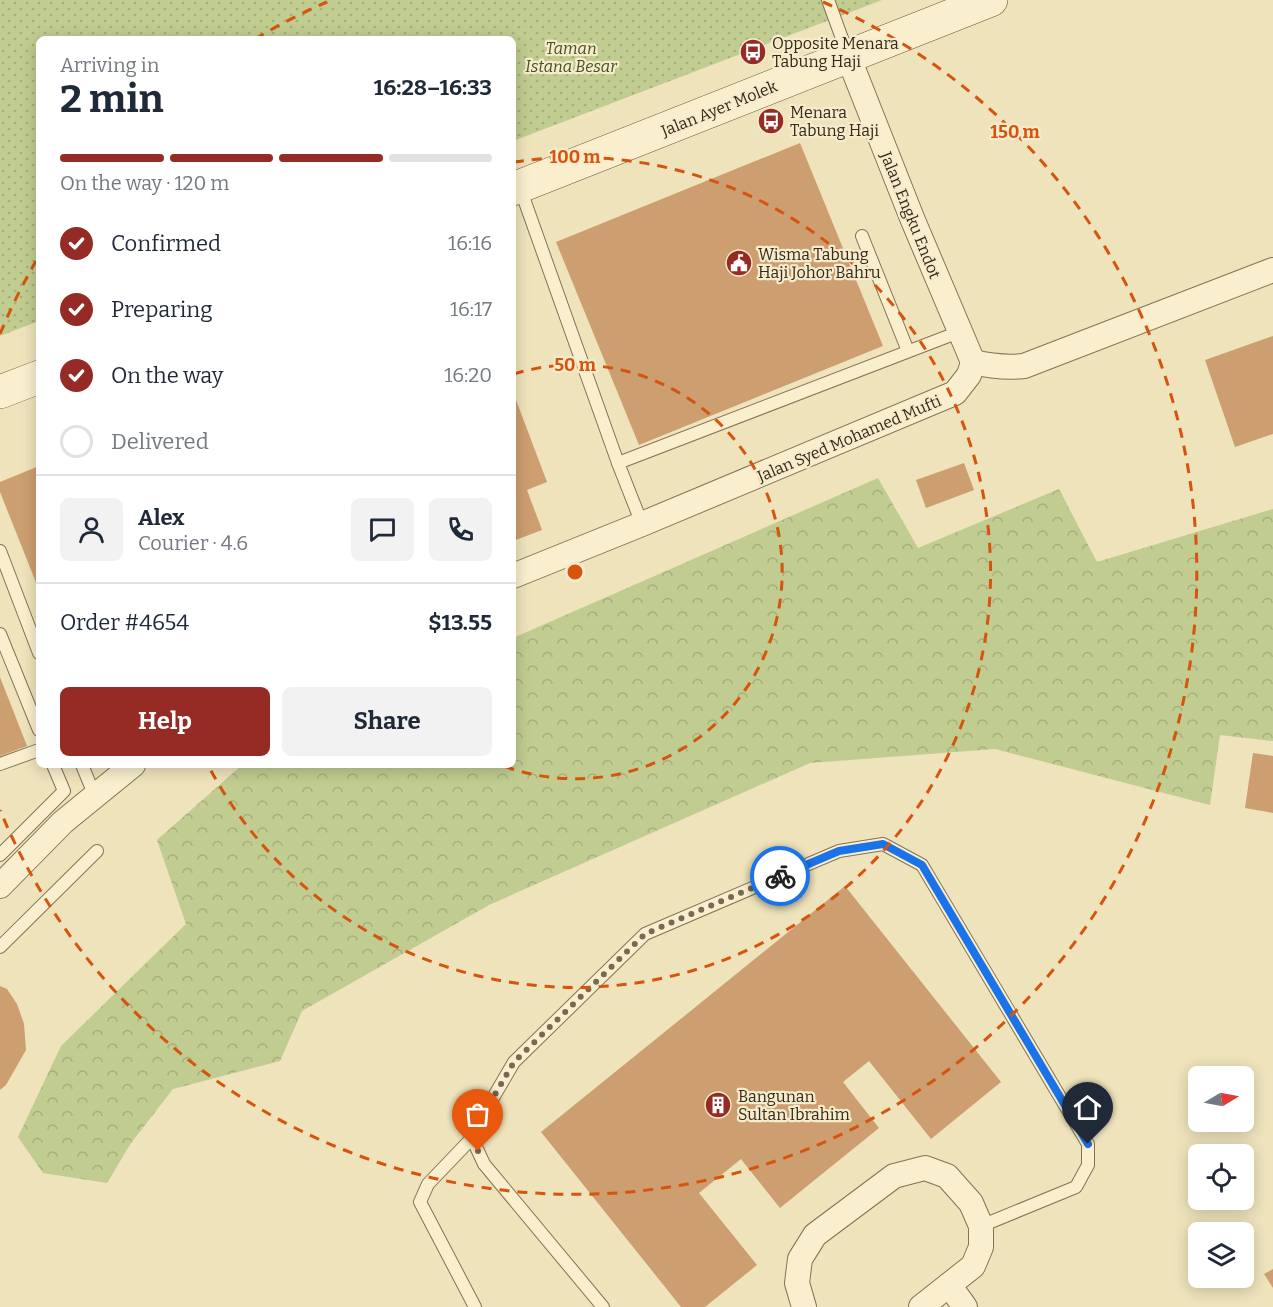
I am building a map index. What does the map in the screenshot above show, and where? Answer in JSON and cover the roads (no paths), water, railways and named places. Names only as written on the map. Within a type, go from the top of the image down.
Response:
[{"type":"main road","name":"Jalan Ayer Molek","points":[[516,188],[991,0]]},
{"type":"main road","points":[[0,392],[36,378]]},
{"type":"street","name":"Jalan Engku Endot","points":[[848,56],[973,362]]},
{"type":"street","points":[[973,362],[992,367],[1024,366],[1273,270]]},
{"type":"street","name":"Jalan Syed Mohamed Mufti","points":[[516,575],[955,393],[969,375],[973,362]]},
{"type":"street","points":[[0,886],[63,822],[129,768]]},
{"type":"street","points":[[804,1307],[797,1283],[800,1259],[814,1235],[894,1176],[925,1168],[947,1176],[971,1203],[981,1226],[981,1247],[973,1266],[921,1307]]},
{"type":"street","points":[[949,1285],[965,1307]]},
{"type":"lane","name":"Jalan Engku Endot","points":[[828,0],[848,56]]},
{"type":"lane","points":[[516,188],[642,524]]},
{"type":"lane","points":[[862,236],[908,351]]},
{"type":"lane","points":[[618,463],[959,332]]},
{"type":"lane","points":[[0,551],[36,646]]},
{"type":"lane","points":[[0,634],[36,723]]},
{"type":"lane","points":[[0,764],[36,751]]},
{"type":"lane","points":[[0,855],[64,791],[54,768]]},
{"type":"lane","points":[[83,768],[94,795]]},
{"type":"lane","points":[[475,1307],[420,1202],[428,1184],[472,1138],[514,1062],[645,934],[839,851],[883,844],[922,865],[1088,1144],[1088,1165],[1076,1187],[981,1226]]},
{"type":"lane","points":[[0,947],[97,851]]},
{"type":"lane","points":[[472,1138],[484,1164],[603,1307]]},
{"type":"place","name":"Opposite Menara Tabung Haji","points":[[753,52]]},
{"type":"place","name":"Menara Tabung Haji","points":[[771,121]]},
{"type":"place","name":"Wisma Tabung Haji Johor Bahru","points":[[739,263]]},
{"type":"place","name":"Bangunan Sultan Ibrahim","points":[[718,1105]]},
{"type":"park label","name":"Taman Istana Besar","points":[[571,57]]}]
